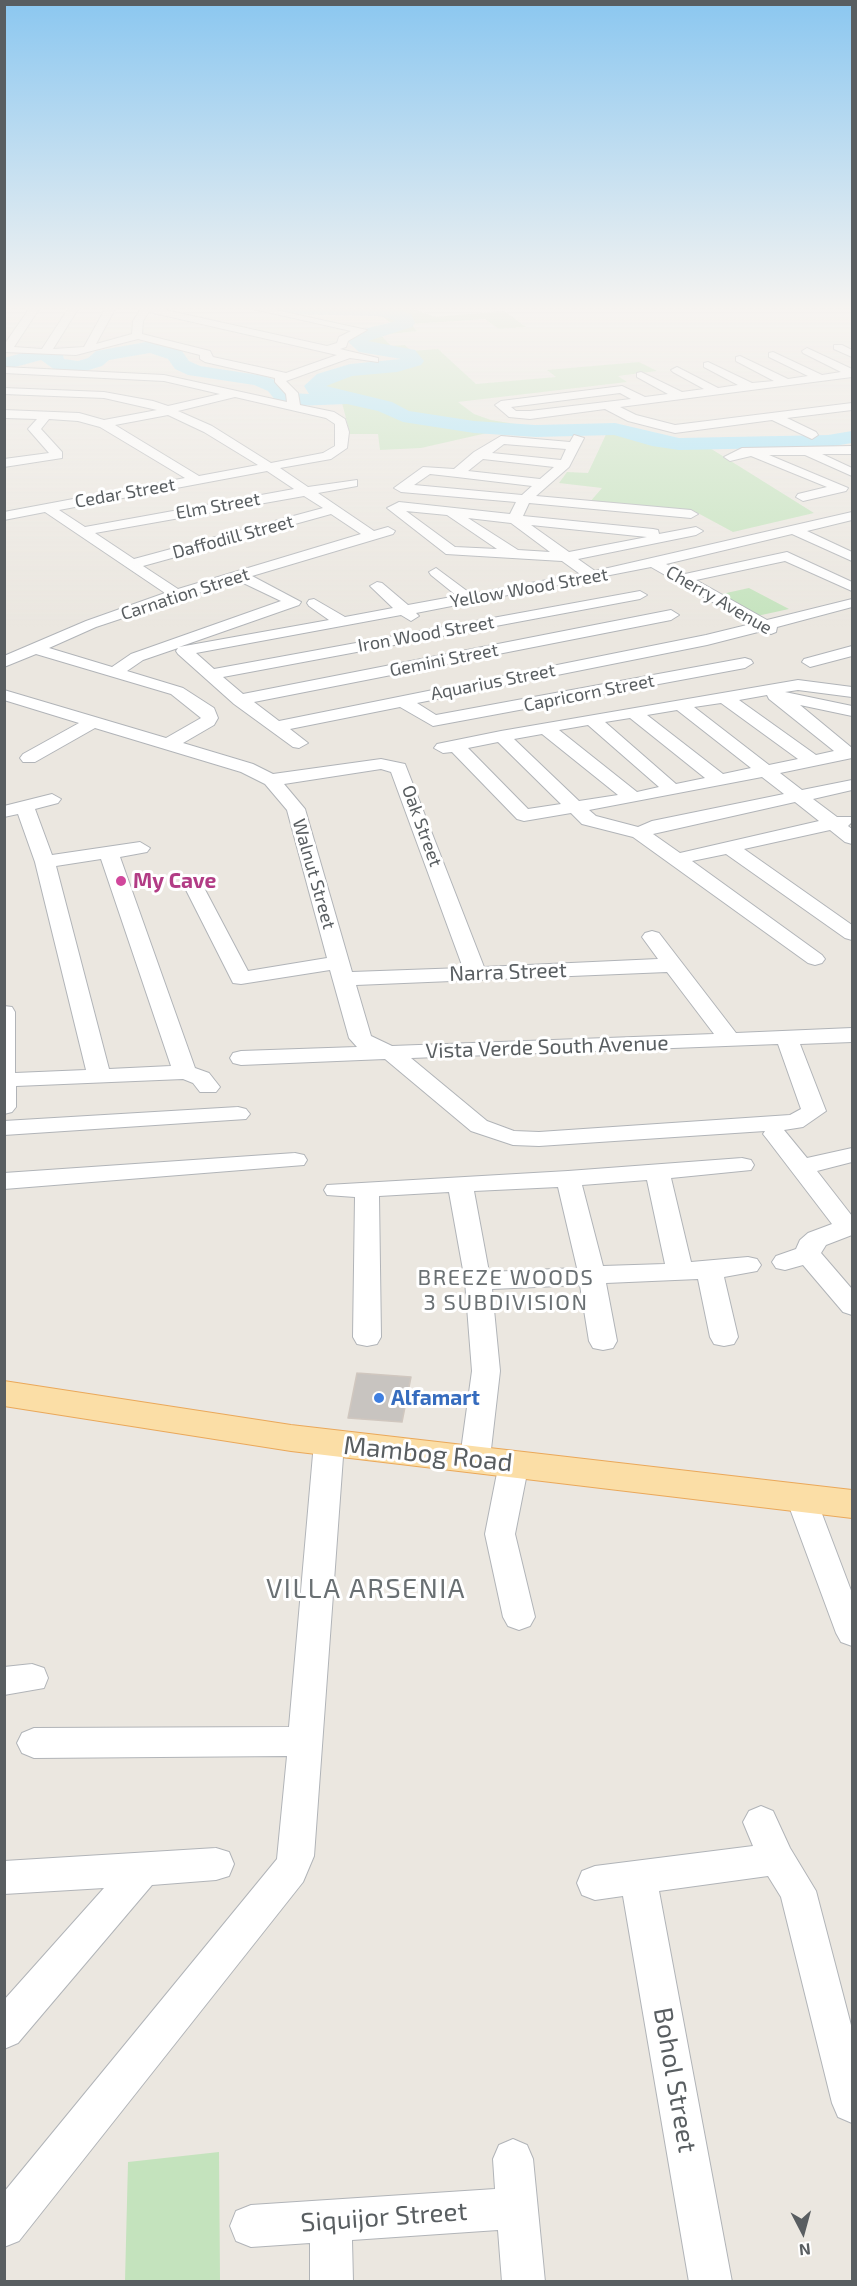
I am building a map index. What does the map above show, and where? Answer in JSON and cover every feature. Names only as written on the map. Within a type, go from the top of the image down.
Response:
[{"type":"main road","name":"Mambog Road","points":[[4,1393],[329,1443],[475,1458],[852,1504]]},
{"type":"street","points":[[4,463],[58,455],[34,429],[46,416]]},
{"type":"street","points":[[58,416],[79,417],[104,424],[197,480]]},
{"type":"street","points":[[104,424],[145,416]]},
{"type":"street","points":[[178,416],[208,429],[273,468],[370,534]]},
{"type":"street","name":"Cedar Street","points":[[4,516],[273,468],[327,456],[341,448],[343,432],[338,419],[329,416]]},
{"type":"street","points":[[628,416],[675,429],[784,416]]},
{"type":"street","points":[[612,421],[652,416]]},
{"type":"street","points":[[775,417],[812,435]]},
{"type":"street","points":[[738,421],[758,433]]},
{"type":"street","points":[[457,473],[478,455],[503,440],[576,442],[565,464],[545,484],[524,500],[515,519]]},
{"type":"street","points":[[801,450],[852,472]]},
{"type":"street","points":[[847,487],[798,484],[737,452],[852,450]]},
{"type":"street","points":[[478,455],[565,464]]},
{"type":"street","points":[[545,484],[428,470],[401,488],[691,514]]},
{"type":"street","points":[[798,484],[821,481],[847,487]]},
{"type":"street","name":"Elm Street","points":[[84,531],[352,483]]},
{"type":"street","points":[[6,497],[22,513]]},
{"type":"street","points":[[46,507],[176,594]]},
{"type":"street","points":[[673,535],[450,511],[394,508],[451,551],[566,557],[696,531]]},
{"type":"street","name":"Daffodill Street","points":[[133,564],[332,510]]},
{"type":"street","points":[[450,511],[514,554]]},
{"type":"street","name":"Yellow Wood Street","points":[[216,680],[184,651],[600,575],[852,516]]},
{"type":"street","points":[[515,519],[566,557],[640,595],[707,640]]},
{"type":"street","points":[[828,522],[852,532]]},
{"type":"street","points":[[575,525],[615,548]]},
{"type":"street","points":[[794,530],[852,557]]},
{"type":"street","name":"Carnation Street","points":[[4,662],[92,624],[176,594],[370,534],[388,531]]},
{"type":"street","points":[[682,579],[828,546]]},
{"type":"street","points":[[787,556],[852,587]]},
{"type":"street","name":"Cherry Avenue","points":[[653,562],[784,637]]},
{"type":"street","points":[[505,569],[529,588]]},
{"type":"street","points":[[436,573],[470,599]]},
{"type":"street","points":[[116,671],[137,657],[294,602],[240,576]]},
{"type":"street","points":[[377,586],[462,657],[526,705]]},
{"type":"street","name":"Iron Wood Street","points":[[216,680],[433,633],[640,595]]},
{"type":"street","points":[[314,603],[341,621]]},
{"type":"street","name":"Aquarius Street","points":[[278,726],[707,640],[852,603]]},
{"type":"street","name":"Gemini Street","points":[[240,700],[675,618]]},
{"type":"street","name":"Capricorn Street","points":[[401,700],[433,721],[745,663],[707,640]]},
{"type":"street","points":[[36,649],[116,671],[177,692],[208,712],[210,718],[208,721],[169,744]]},
{"type":"street","points":[[852,651],[810,662],[852,669]]},
{"type":"street","points":[[216,680],[299,743]]},
{"type":"street","points":[[850,754],[633,798],[578,808],[523,814],[449,747],[592,719],[798,685],[852,692]]},
{"type":"street","points":[[754,692],[852,711]]},
{"type":"street","name":"Walnut Street","points":[[4,695],[247,768],[271,780],[296,809],[360,1038],[364,1042],[391,1053]]},
{"type":"street","points":[[778,696],[850,754]]},
{"type":"street","points":[[724,697],[814,762]]},
{"type":"street","points":[[680,704],[764,771],[800,796],[843,821],[852,838]]},
{"type":"street","points":[[633,712],[720,781]]},
{"type":"street","points":[[592,719],[674,790]]},
{"type":"street","points":[[29,758],[93,722]]},
{"type":"street","points":[[547,729],[633,798]]},
{"type":"street","points":[[819,730],[852,736]]},
{"type":"street","points":[[501,736],[589,820],[640,833],[815,959]]},
{"type":"street","name":"Oak Street","points":[[271,780],[374,765],[399,768],[476,974]]},
{"type":"street","points":[[640,833],[652,827],[852,785]]},
{"type":"street","points":[[4,812],[52,799]]},
{"type":"street","points":[[26,807],[45,862],[99,1076]]},
{"type":"street","points":[[677,859],[843,821]]},
{"type":"street","points":[[45,862],[140,848]]},
{"type":"street","points":[[730,848],[852,934]]},
{"type":"street","points":[[109,854],[185,1072]]},
{"type":"street","name":"Narra Street","points":[[194,886],[241,978],[342,970],[476,974],[672,965]]},
{"type":"street","points":[[652,937],[730,1040]]},
{"type":"street","points":[[4,1012],[6,1080],[4,1107]]},
{"type":"street","name":"Vista Verde South Avenue","points":[[241,1058],[852,1035]]},
{"type":"street","points":[[391,1053],[479,1126],[513,1138],[539,1138],[795,1122],[804,1119],[814,1111],[786,1037]]},
{"type":"street","points":[[6,1080],[185,1072],[201,1078],[208,1087]]},
{"type":"street","points":[[4,1128],[238,1114]]},
{"type":"street","points":[[776,1134],[850,1226],[817,1239],[796,1258],[852,1306]]},
{"type":"street","points":[[801,1167],[852,1155]]},
{"type":"street","points":[[4,1181],[295,1160]]},
{"type":"street","points":[[336,1190],[367,1191],[568,1179],[742,1165]]},
{"type":"street","points":[[658,1173],[680,1271]]},
{"type":"street","points":[[568,1179],[592,1276],[603,1341]]},
{"type":"street","points":[[460,1184],[478,1281],[486,1371],[475,1458]]},
{"type":"street","points":[[367,1191],[367,1337]]},
{"type":"street","points":[[478,1281],[709,1270],[748,1265]]},
{"type":"street","points":[[709,1270],[724,1337]]},
{"type":"street","points":[[4,2226],[290,1870],[296,1856],[329,1443]]},
{"type":"street","points":[[514,1463],[500,1534],[519,1617]]},
{"type":"street","points":[[801,1498],[852,1633]]},
{"type":"street","points":[[34,1743],[305,1741]]},
{"type":"street","points":[[761,1822],[777,1859],[798,1891],[852,2103]]},
{"type":"street","points":[[595,1883],[777,1859]]},
{"type":"street","points":[[4,1878],[216,1864]]},
{"type":"street","points":[[4,2030],[143,1869]]},
{"type":"street","name":"Bohol Street","points":[[638,1878],[711,2282]]},
{"type":"street","points":[[513,2159],[524,2282]]},
{"type":"street","name":"Siquijor Street","points":[[251,2226],[518,2208]]},
{"type":"street","points":[[331,2221],[332,2282]]},
{"type":"green space","points":[[345,416],[479,416],[533,427],[553,429],[605,426],[663,439],[697,440],[814,513],[733,532],[694,511],[589,503],[602,488],[559,483],[567,472],[588,473],[608,430],[487,433],[421,448],[380,450],[378,434],[350,434]]},
{"type":"green space","points":[[749,588],[789,609],[757,616],[717,595]]},
{"type":"green space","points":[[219,2152],[220,2281],[125,2281],[128,2162]]},
{"type":"building","name":"Alfamart","points":[[357,1373],[411,1377],[402,1422],[348,1418]]},
{"type":"waterway","points":[[402,416],[474,427],[536,431],[615,429],[652,440],[679,444],[828,441],[852,437]]},
{"type":"place","name":"My Cave","points":[[121,881]]},
{"type":"place","name":"Alfamart","points":[[379,1398]]},
{"type":"district","name":"BREEZE WOODS 3 SUBDIVISION","points":[[506,1290]]},
{"type":"district","name":"VILLA ARSENIA","points":[[366,1589]]}]
